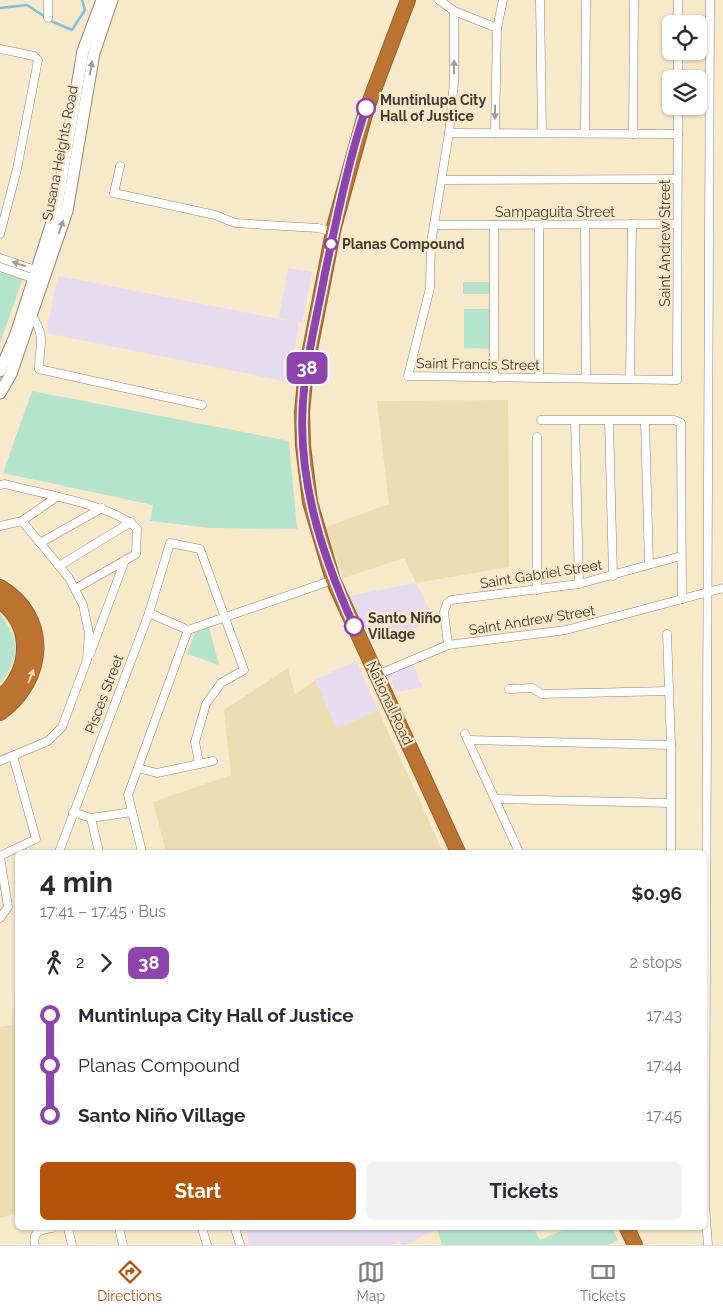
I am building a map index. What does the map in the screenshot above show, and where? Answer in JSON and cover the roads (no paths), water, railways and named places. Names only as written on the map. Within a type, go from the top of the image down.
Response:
[{"type":"highway","name":"National Road","points":[[408,0],[380,69],[361,124],[334,232],[306,370],[302,430],[310,502],[333,580],[457,850]]},
{"type":"highway","points":[[0,587],[20,602],[29,617],[35,638],[36,653],[33,672],[24,690],[0,713]]},
{"type":"highway","points":[[0,601],[18,620],[25,644],[20,672],[0,698]]},
{"type":"highway","points":[[628,1230],[635,1245]]},
{"type":"main road","name":"Susana Heights Road","points":[[0,393],[11,374],[32,314],[39,276],[56,210],[83,52],[102,0]]},
{"type":"main road","name":"Susana Heights Road","points":[[0,371],[67,212],[94,53],[112,0]]},
{"type":"street","points":[[48,0],[48,18]]},
{"type":"street","points":[[439,0],[454,11],[497,28]]},
{"type":"street","points":[[495,133],[497,28],[503,0]]},
{"type":"street","points":[[540,0],[542,133]]},
{"type":"street","points":[[585,133],[586,0]]},
{"type":"street","points":[[633,134],[634,0]]},
{"type":"street","points":[[678,0],[678,15]]},
{"type":"street","points":[[706,850],[710,0]]},
{"type":"street","name":"Saint Francis Street","points":[[454,11],[454,82],[449,133],[434,225],[428,303],[410,362],[408,376],[677,380]]},
{"type":"street","points":[[0,49],[34,56],[38,60],[17,169],[0,234]]},
{"type":"street","name":"Saint Andrew Street","points":[[677,380],[678,115]]},
{"type":"street","points":[[449,133],[678,134]]},
{"type":"street","points":[[120,166],[114,192],[215,216],[235,223],[318,228],[334,232]]},
{"type":"street","points":[[442,180],[677,178]]},
{"type":"street","points":[[584,224],[586,378]]},
{"type":"street","points":[[630,378],[632,224]]},
{"type":"street","name":"Sampaguita Street","points":[[434,225],[677,224]]},
{"type":"street","points":[[494,225],[494,378]]},
{"type":"street","points":[[538,377],[539,225]]},
{"type":"street","points":[[0,258],[39,276]]},
{"type":"street","points":[[0,267],[39,276]]},
{"type":"street","points":[[32,314],[42,337],[38,368],[40,370],[202,406]]},
{"type":"street","points":[[541,420],[645,422],[674,420],[682,423],[682,599]]},
{"type":"street","points":[[575,421],[579,584]]},
{"type":"street","points":[[609,421],[613,576]]},
{"type":"street","points":[[645,422],[649,564]]},
{"type":"street","points":[[537,437],[537,590]]},
{"type":"street","points":[[0,485],[5,484],[55,498],[102,508],[131,522],[138,529],[136,554],[76,589]]},
{"type":"street","points":[[0,526],[22,521],[55,498]]},
{"type":"street","points":[[40,543],[102,508]]},
{"type":"street","points":[[22,521],[76,589],[84,605],[89,633],[87,660]]},
{"type":"street","points":[[59,566],[131,522]]},
{"type":"street","name":"Pisces Street","points":[[60,850],[149,613],[170,543],[200,549],[226,618]]},
{"type":"street","name":"Saint Gabriel Street","points":[[448,645],[444,612],[447,603],[451,600],[579,584],[681,556]]},
{"type":"street","points":[[0,761],[48,741],[62,727],[126,560]]},
{"type":"street","points":[[149,613],[188,630],[333,580]]},
{"type":"street","name":"Saint Andrew Street","points":[[376,675],[448,645],[566,630],[723,588]]},
{"type":"street","points":[[199,763],[195,742],[206,704],[221,682],[244,670],[226,618]]},
{"type":"street","points":[[142,850],[128,795],[188,630]]},
{"type":"street","points":[[667,634],[671,744],[671,850]]},
{"type":"street","points":[[509,689],[532,688],[542,694],[668,691]]},
{"type":"street","points":[[518,850],[466,737],[671,744]]},
{"type":"street","points":[[0,918],[8,907],[0,857],[36,839],[13,756]]},
{"type":"street","points":[[138,768],[157,773],[214,761]]},
{"type":"street","points":[[495,799],[670,803]]},
{"type":"street","points":[[73,812],[91,818],[132,812]]},
{"type":"street","points":[[91,818],[99,850]]},
{"type":"street","points":[[35,1245],[35,1234],[46,1230]]},
{"type":"street","points":[[68,1230],[72,1245]]},
{"type":"street","points":[[119,1230],[123,1245]]},
{"type":"street","points":[[203,1230],[207,1245]]},
{"type":"street","points":[[236,1230],[240,1245]]},
{"type":"street","points":[[707,1230],[708,1245]]},
{"type":"waterway","points":[[0,8],[27,5],[51,21],[72,30],[85,10],[82,0]]},
{"type":"place","name":"Muntinlupa City Hall of Justice","points":[[366,108]]},
{"type":"place","name":"Planas Compound","points":[[331,244]]},
{"type":"place","name":"Santo Niño Village","points":[[354,626]]}]
